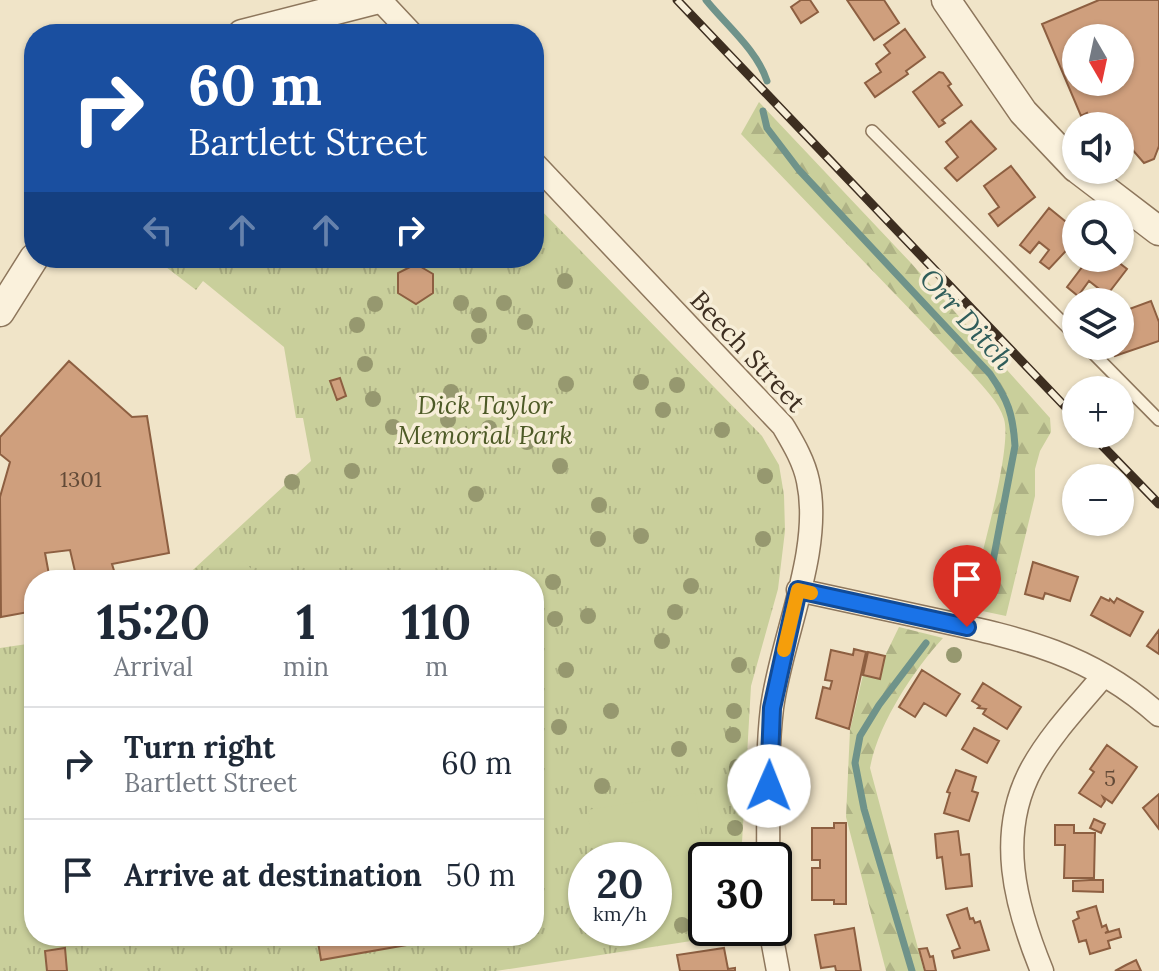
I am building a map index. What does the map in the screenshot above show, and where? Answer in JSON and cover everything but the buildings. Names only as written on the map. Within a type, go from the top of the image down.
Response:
[{"type":"street","points":[[282,24],[377,0],[402,24]]},
{"type":"street","points":[[946,0],[1023,112],[1062,153]]},
{"type":"street","name":"Beech Street","points":[[544,174],[783,426],[799,453],[808,482],[808,550],[772,708],[768,842]]},
{"type":"street","points":[[1097,184],[1159,231]]},
{"type":"street","points":[[0,312],[28,268]]},
{"type":"street","points":[[798,590],[1008,635],[1055,650],[1104,675],[1159,715]]},
{"type":"street","points":[[1042,971],[1021,913],[1012,872],[1011,836],[1017,803],[1045,748],[1104,675]]},
{"type":"street","points":[[773,946],[778,971]]},
{"type":"lane","points":[[872,131],[1062,322]]},
{"type":"lane","points":[[1100,360],[1159,420]]},
{"type":"green space","points":[[759,102],[911,263],[1050,418],[1051,432],[1040,451],[1035,469],[1035,496],[1006,616],[968,608],[999,482],[1005,434],[1002,413],[972,374],[741,134]]},
{"type":"green space","name":"Dick Taylor Memorial Park","points":[[544,213],[762,436],[779,465],[785,531],[778,589],[751,686],[742,842],[688,842],[688,941],[672,944],[672,842],[568,842],[568,946],[658,946],[496,971],[0,971],[0,648],[24,644],[24,946],[544,946],[544,570],[193,570],[311,461],[303,418],[296,418],[284,347],[203,281],[196,290],[167,268],[544,268]]},
{"type":"green space","points":[[243,561],[252,570],[234,570]]},
{"type":"green space","points":[[899,627],[943,638],[898,699],[874,751],[870,768],[924,971],[886,971],[846,817],[850,730],[863,675],[880,679],[885,656]]},
{"type":"green space","points":[[544,770],[552,781],[549,817],[558,852],[544,859]]},
{"type":"green space","points":[[695,793],[703,842],[688,842],[688,916],[672,918],[672,842],[592,842],[587,810]]},
{"type":"green space","points":[[24,805],[24,826],[17,809]]},
{"type":"waterway","name":"Orr Ditch","points":[[706,0],[749,48],[767,81]]},
{"type":"waterway","name":"Orr Ditch","points":[[763,111],[767,128],[799,170],[990,374],[1005,400],[1013,425],[1015,446],[985,603]]},
{"type":"waterway","name":"Orr Ditch","points":[[912,971],[864,809],[855,763],[860,736],[879,705],[926,643]]},
{"type":"railway","points":[[677,0],[1062,403]]},
{"type":"railway","points":[[1105,448],[1159,504]]},
{"type":"slow traffic","points":[[784,650],[798,590],[811,593]]},
{"type":"route","points":[[769,786],[772,708],[798,590],[967,627]]}]
